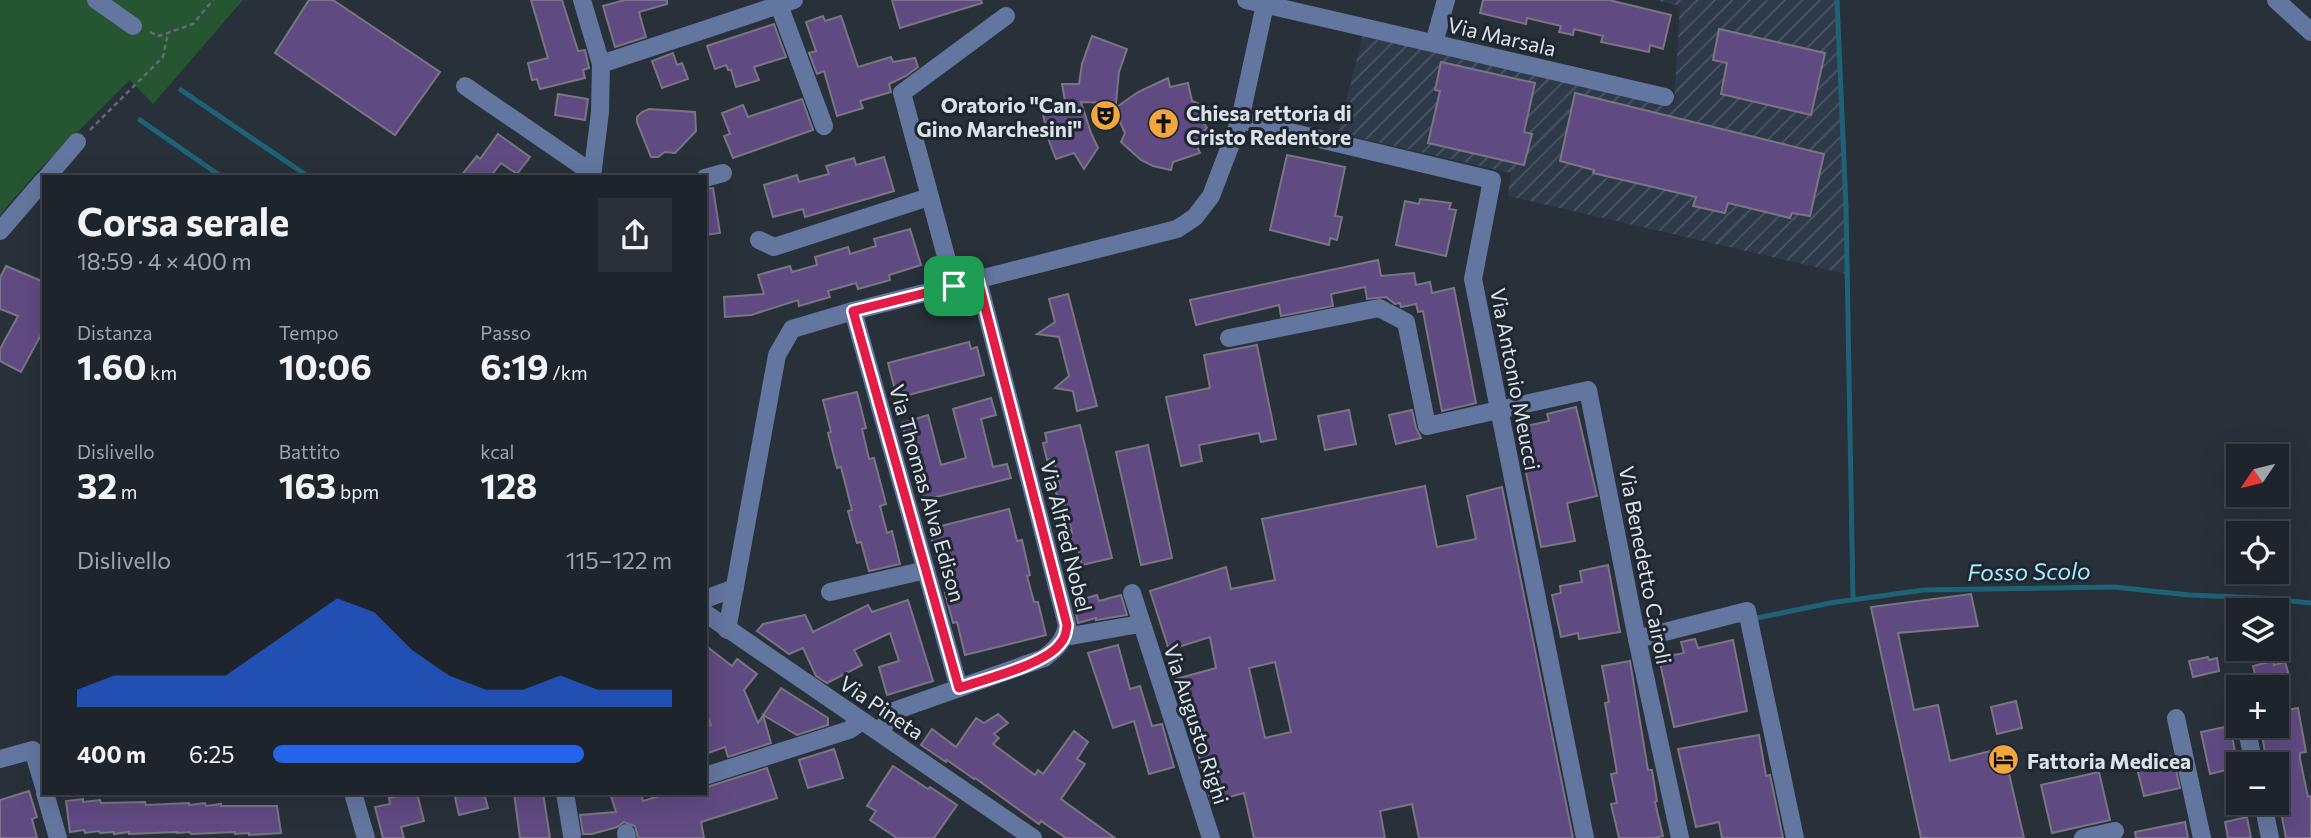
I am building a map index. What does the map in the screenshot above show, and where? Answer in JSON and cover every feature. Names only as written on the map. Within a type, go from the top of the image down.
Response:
[{"type":"street","points":[[96,0],[133,26]]},
{"type":"street","points":[[465,86],[592,175],[600,112],[601,64],[582,0]]},
{"type":"street","name":"Via Marsala","points":[[1246,0],[1266,2],[1665,97]]},
{"type":"street","points":[[1434,43],[1446,0]]},
{"type":"street","points":[[2276,0],[2311,32]]},
{"type":"street","points":[[601,64],[789,1],[824,126]]},
{"type":"street","points":[[727,630],[777,355],[792,329],[1177,229],[1195,217],[1211,196],[1240,120],[1266,2]]},
{"type":"street","points":[[954,286],[902,93],[1006,16]]},
{"type":"street","name":"Via Antonio Meucci","points":[[1240,120],[1492,180],[1473,279],[1585,838]]},
{"type":"street","points":[[48,175],[78,142]]},
{"type":"street","points":[[707,177],[723,173]]},
{"type":"street","points":[[0,231],[42,182]]},
{"type":"street","points":[[759,240],[774,247],[929,197]]},
{"type":"street","name":"Via Alfred Nobel","points":[[880,732],[894,711],[1045,658],[1058,648],[1065,637],[1067,625],[978,280]]},
{"type":"street","points":[[1229,338],[1379,308],[1406,323],[1427,426],[1499,411]]},
{"type":"street","name":"Via Thomas Alva Edison","points":[[853,311],[959,688]]},
{"type":"street","name":"Via Benedetto Cairoli","points":[[1499,411],[1588,390],[1637,639],[1681,838]]},
{"type":"street","points":[[830,592],[926,570]]},
{"type":"street","points":[[707,611],[734,588]]},
{"type":"street","name":"Via Augusto Righi","points":[[1132,593],[1211,838]]},
{"type":"street","points":[[1637,639],[1747,611],[1796,838]]},
{"type":"street","name":"Via Pineta","points":[[707,613],[727,630],[1033,838]]},
{"type":"street","name":"Via Augusto Righi","points":[[1065,637],[1140,624]]},
{"type":"street","points":[[2176,718],[2202,838]]},
{"type":"street","points":[[707,775],[849,730],[862,721]]},
{"type":"street","points":[[0,759],[33,750],[42,780]]},
{"type":"street","points":[[47,795],[58,838]]},
{"type":"street","points":[[354,795],[366,838]]},
{"type":"street","points":[[565,795],[572,835]]},
{"type":"street","points":[[2265,815],[2270,838]]},
{"type":"street","points":[[2084,838],[2115,831]]},
{"type":"path","points":[[133,26],[159,36],[193,24],[213,0]]},
{"type":"path","points":[[78,142],[163,57],[168,33]]},
{"type":"shaded area","points":[[1655,0],[1839,0],[1846,274],[1508,196],[1511,173],[1338,133],[1363,35],[1674,105],[1680,6]]},
{"type":"green space","points":[[0,0],[243,0],[153,104],[130,80],[37,172],[0,215]]},
{"type":"building","points":[[309,0],[333,0],[440,72],[395,135],[275,53]]},
{"type":"building","points":[[531,0],[562,0],[578,51],[585,50],[589,68],[583,70],[585,78],[540,89],[537,79],[532,80],[528,63],[548,58]]},
{"type":"building","points":[[625,0],[667,0],[667,4],[639,12],[646,37],[615,47],[603,6]]},
{"type":"building","points":[[892,0],[981,0],[982,3],[900,28]]},
{"type":"building","points":[[1483,0],[1609,0],[1671,15],[1663,49],[1650,45],[1649,52],[1601,42],[1603,36],[1574,29],[1573,35],[1559,32],[1561,26],[1527,18],[1526,24],[1480,13]]},
{"type":"building","points":[[823,16],[825,21],[841,16],[858,67],[891,57],[893,62],[915,58],[918,67],[889,84],[891,92],[860,101],[863,108],[837,116],[824,71],[817,74],[809,53],[816,51],[806,22]]},
{"type":"building","points":[[774,24],[786,57],[754,67],[759,80],[736,87],[731,70],[728,70],[726,65],[715,69],[707,46]]},
{"type":"building","points":[[1719,29],[1825,53],[1811,115],[1721,94],[1727,63],[1713,60]]},
{"type":"building","points":[[1092,36],[1127,49],[1119,72],[1116,103],[1081,102],[1098,148],[1084,169],[1074,153],[1056,159],[1043,114],[1052,113],[1052,103],[1065,101],[1062,84],[1079,84],[1082,64]]},
{"type":"building","points":[[673,53],[677,65],[682,63],[688,79],[662,88],[652,61]]},
{"type":"building","points":[[1441,62],[1535,83],[1524,132],[1532,134],[1524,165],[1428,143],[1440,91],[1435,90]]},
{"type":"building","name":"Chiesa rettoria di Cristo Redentore","points":[[1168,78],[1170,87],[1188,83],[1192,101],[1212,109],[1202,121],[1207,128],[1195,142],[1200,153],[1173,162],[1171,170],[1141,160],[1121,142],[1125,133],[1114,109],[1138,92]]},
{"type":"building","points":[[1575,93],[1824,154],[1810,216],[1792,213],[1790,218],[1728,203],[1725,213],[1693,206],[1696,197],[1593,173],[1594,170],[1560,161]]},
{"type":"building","points":[[558,94],[588,99],[585,120],[555,115]]},
{"type":"building","points":[[802,99],[813,130],[733,158],[724,136],[730,134],[722,113],[743,105],[748,117]]},
{"type":"building","points":[[649,109],[695,112],[696,131],[675,153],[665,152],[658,157],[651,157],[637,122],[637,117]]},
{"type":"building","points":[[498,134],[530,157],[517,174],[501,163],[492,175],[462,175],[477,156],[480,159]]},
{"type":"building","points":[[1287,155],[1345,167],[1335,216],[1342,217],[1337,240],[1330,238],[1329,245],[1270,230]]},
{"type":"building","points":[[884,157],[894,191],[805,217],[803,209],[773,217],[764,185],[797,175],[799,182],[829,174],[826,166],[854,158],[856,165]]},
{"type":"building","points":[[713,188],[720,233],[707,235],[707,189]]},
{"type":"building","points":[[1420,199],[1451,203],[1449,209],[1456,210],[1446,256],[1396,245],[1405,201],[1419,204]]},
{"type":"building","points":[[910,229],[921,265],[889,275],[890,280],[858,289],[856,283],[828,291],[830,297],[799,306],[798,300],[751,315],[725,317],[724,297],[764,294],[758,275],[790,266],[792,272],[817,265],[815,257],[848,247],[850,254],[876,246],[874,239]]},
{"type":"building","points":[[1378,260],[1381,276],[1414,273],[1416,285],[1430,282],[1432,293],[1454,288],[1476,403],[1442,411],[1423,311],[1418,312],[1416,304],[1401,307],[1400,303],[1395,304],[1386,297],[1367,299],[1365,287],[1331,294],[1333,306],[1281,316],[1279,305],[1196,325],[1190,300]]},
{"type":"building","points":[[6,266],[42,281],[42,333],[21,372],[0,361],[0,349],[18,316],[0,309],[0,278]]},
{"type":"building","points":[[1068,294],[1097,406],[1077,411],[1073,391],[1055,388],[1069,376],[1059,337],[1037,334],[1055,322],[1049,299]]},
{"type":"building","points":[[969,342],[971,349],[977,347],[984,375],[897,398],[888,363]]},
{"type":"building","points":[[1257,345],[1276,439],[1261,442],[1259,433],[1199,445],[1202,461],[1181,466],[1166,397],[1210,388],[1204,355]]},
{"type":"building","points":[[857,392],[866,428],[862,429],[869,459],[874,458],[886,504],[880,506],[887,533],[892,531],[900,564],[869,571],[848,511],[852,510],[841,467],[837,468],[823,400]]},
{"type":"building","points":[[991,398],[996,415],[981,419],[993,467],[1007,464],[1011,478],[924,500],[917,472],[914,473],[902,423],[928,415],[941,465],[966,458],[953,409]]},
{"type":"building","points":[[1576,407],[1597,496],[1567,503],[1575,541],[1541,547],[1517,428],[1549,421],[1547,414]]},
{"type":"building","points":[[1349,410],[1356,444],[1325,450],[1318,416]]},
{"type":"building","points":[[1412,410],[1421,438],[1396,444],[1389,415]]},
{"type":"building","points":[[1080,425],[1112,558],[1082,565],[1078,549],[1071,550],[1068,534],[1072,533],[1065,505],[1059,506],[1055,487],[1060,486],[1053,459],[1047,460],[1043,443],[1047,442],[1045,433]]},
{"type":"building","points":[[1148,445],[1172,558],[1141,565],[1116,452]]},
{"type":"building","points":[[1425,486],[1437,547],[1476,539],[1467,496],[1502,487],[1573,838],[1419,838],[1412,804],[1380,811],[1385,838],[1254,838],[1244,793],[1211,802],[1176,679],[1216,668],[1210,637],[1169,650],[1150,591],[1226,567],[1231,589],[1275,580],[1262,519]],"holes":[[[1275,662],[1291,732],[1265,738],[1249,668]]]},
{"type":"building","points":[[1009,509],[1017,541],[1022,540],[1030,575],[1027,576],[1034,602],[1038,602],[1046,635],[965,655],[957,622],[953,623],[945,593],[949,592],[941,560],[937,561],[929,529]]},
{"type":"building","points":[[1608,565],[1620,632],[1579,639],[1578,633],[1561,637],[1552,595],[1561,593],[1560,586],[1582,582],[1580,571]]},
{"type":"building","points":[[1971,594],[1978,626],[1898,633],[1914,710],[1938,705],[1950,761],[2003,748],[2024,838],[1921,838],[1871,607]]},
{"type":"building","points":[[1097,595],[1099,601],[1121,595],[1127,615],[1078,623],[1073,602]]},
{"type":"building","points":[[908,600],[933,681],[887,695],[879,667],[899,661],[890,633],[854,650],[862,665],[827,683],[816,676],[803,648],[789,654],[757,631],[763,624],[805,615],[813,632],[868,605],[872,612]]},
{"type":"building","points":[[1695,639],[1698,648],[1733,640],[1747,711],[1674,727],[1659,658],[1684,653],[1681,642]]},
{"type":"building","points":[[1118,645],[1130,689],[1140,686],[1152,726],[1162,724],[1174,767],[1149,774],[1134,721],[1113,728],[1088,653]]},
{"type":"building","points":[[707,647],[732,666],[737,659],[757,674],[744,690],[758,723],[763,715],[771,743],[728,757],[725,747],[707,753],[707,726],[711,725],[707,716]]},
{"type":"building","points":[[2208,657],[2209,660],[2217,658],[2219,671],[2193,677],[2189,661]]},
{"type":"building","points":[[1630,661],[1648,770],[1652,770],[1655,802],[1663,836],[1654,838],[1619,838],[1611,804],[1617,803],[1611,774],[1617,773],[1605,703],[1609,702],[1602,666]]},
{"type":"building","points":[[2273,661],[2274,665],[2285,662],[2289,675],[2255,675],[2253,666]]},
{"type":"building","points":[[781,688],[828,718],[828,725],[797,735],[763,715]]},
{"type":"building","points":[[2016,701],[2022,728],[1997,734],[1991,707]]},
{"type":"building","points":[[2298,708],[2306,752],[2300,753],[2300,759],[2308,797],[2311,796],[2311,838],[2286,838],[2282,815],[2289,815],[2289,752],[2265,752],[2263,738],[2289,738],[2289,710]]},
{"type":"building","points":[[998,714],[1008,723],[994,734],[999,738],[993,744],[1035,775],[1038,770],[1043,774],[1074,731],[1088,742],[1077,759],[1085,764],[1061,799],[1115,838],[1066,838],[1041,821],[1039,824],[975,778],[921,745],[932,729],[956,747],[976,718],[984,723]]},
{"type":"building","points":[[2226,727],[2226,738],[2232,738],[2235,752],[2226,752],[2226,770],[2210,774],[2201,732]]},
{"type":"building","points":[[1759,735],[1766,776],[1770,775],[1783,838],[1722,838],[1719,822],[1696,827],[1678,749]]},
{"type":"building","points":[[834,749],[843,778],[808,788],[799,760]]},
{"type":"building","points":[[2173,756],[2180,788],[2144,796],[2136,764]]},
{"type":"building","points":[[893,766],[957,805],[934,838],[897,838],[870,820],[876,811],[867,806]]},
{"type":"building","points":[[767,768],[777,798],[701,822],[704,838],[638,838],[635,826],[624,822],[617,827],[583,834],[580,815],[616,812],[611,795],[642,795],[643,801],[662,795],[707,795],[707,788]]},
{"type":"building","points":[[2099,772],[2110,820],[2052,833],[2041,785]]},
{"type":"building","points":[[29,791],[37,817],[32,819],[37,838],[0,838],[0,800]]},
{"type":"building","points":[[418,795],[424,821],[401,827],[404,838],[383,838],[375,807],[390,804],[389,798]]},
{"type":"building","points":[[454,795],[485,795],[488,808],[459,815]]},
{"type":"building","points":[[514,795],[543,795],[550,838],[520,838]]},
{"type":"building","points":[[83,799],[83,802],[145,802],[146,805],[205,803],[206,806],[277,806],[281,833],[249,835],[235,832],[70,832],[66,801]]},
{"type":"building","points":[[2247,817],[2251,838],[2228,838],[2225,822]]},
{"type":"building","points":[[2185,822],[2188,838],[2136,838],[2135,832]]},
{"type":"waterway","points":[[1837,0],[1846,206],[1853,600]]},
{"type":"waterway","points":[[181,90],[306,175]]},
{"type":"waterway","points":[[140,120],[219,175]]},
{"type":"waterway","name":"Fosso Scolo","points":[[1752,619],[1830,603],[1924,590],[2114,587],[2311,603]]},
{"type":"place","name":"Oratorio \"Can. Gino Marchesini\"","points":[[1105,116]]},
{"type":"place","name":"Chiesa rettoria di Cristo Redentore","points":[[1163,124]]},
{"type":"place","name":"Fattoria Medicea","points":[[2004,760]]},
{"type":"route","points":[[978,280],[1067,625],[1065,637],[1058,648],[1045,658],[959,688],[853,311],[954,286],[978,280]]}]
